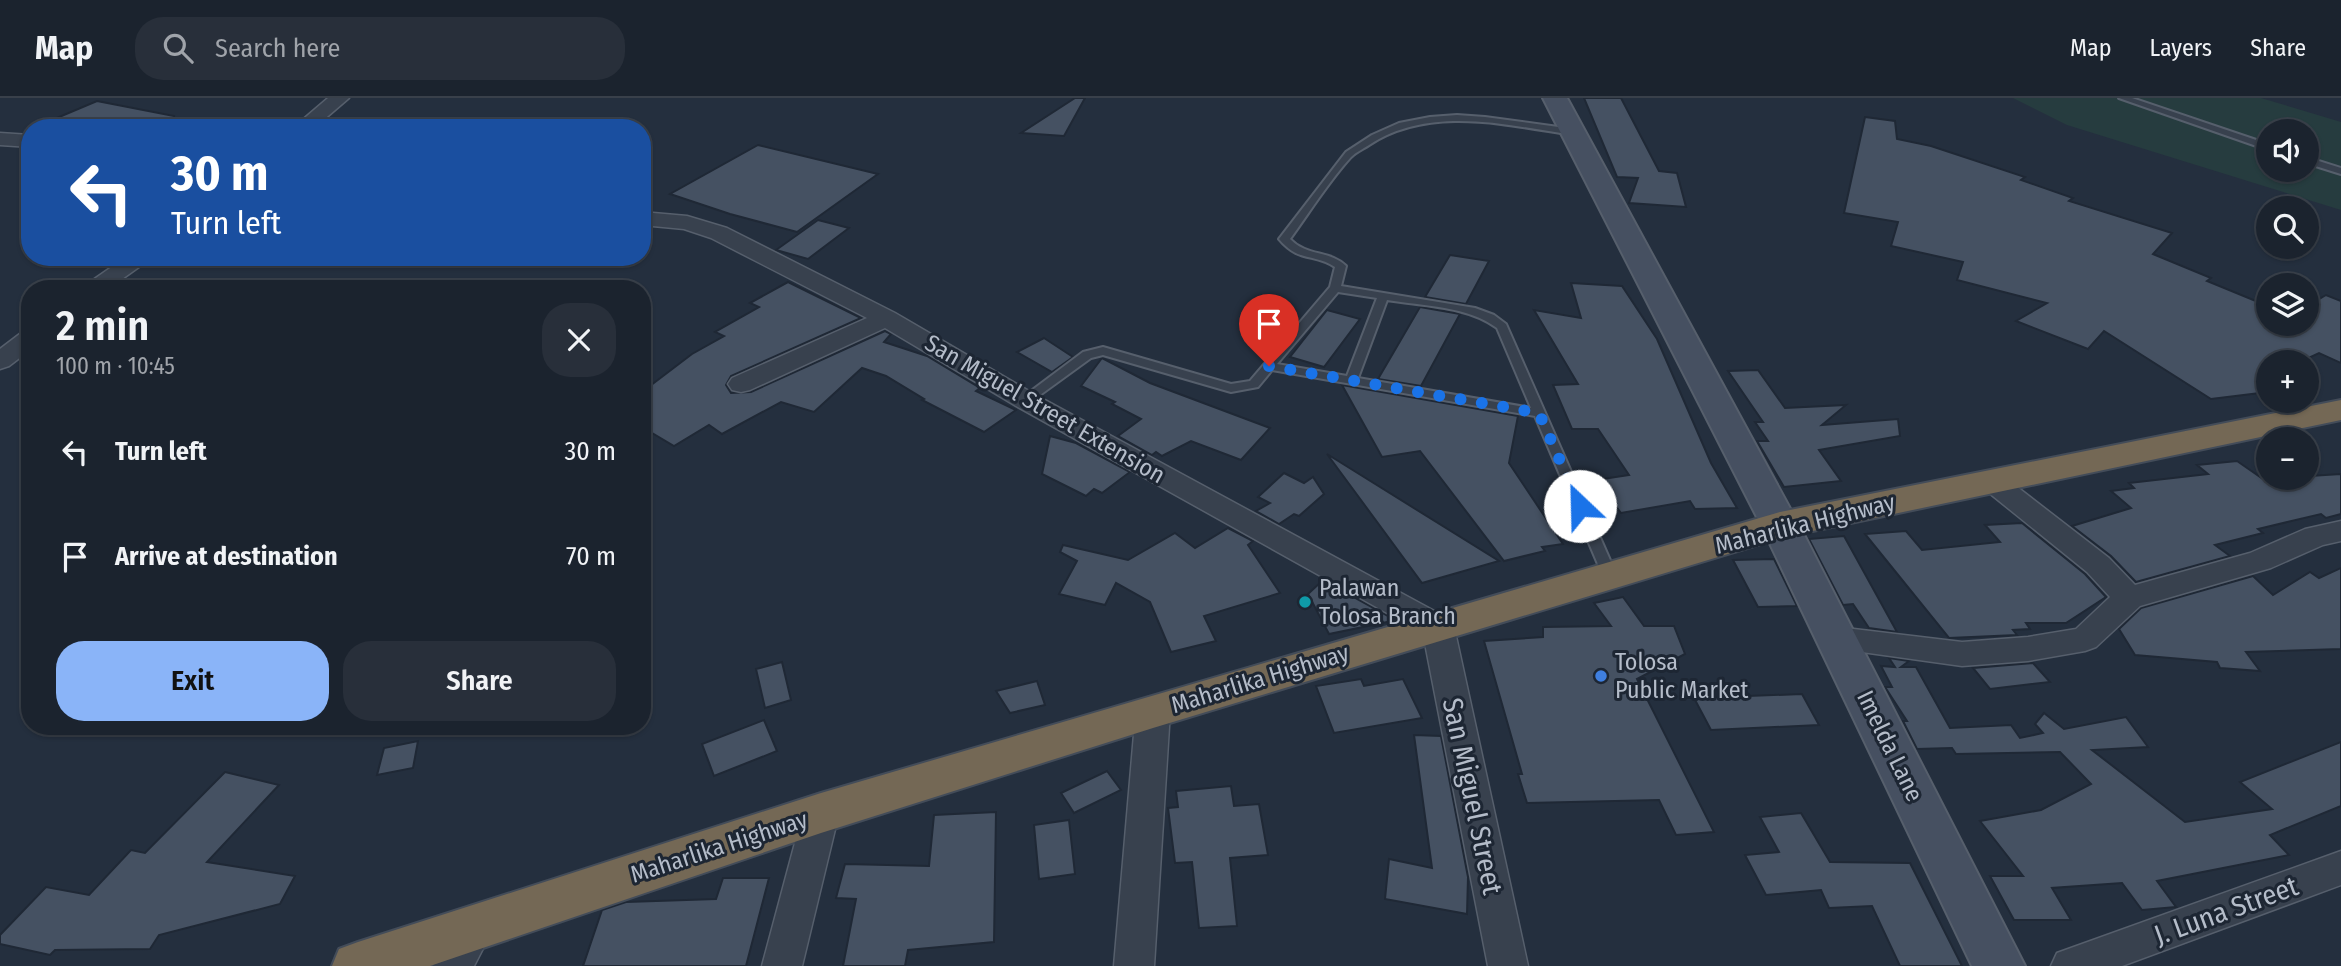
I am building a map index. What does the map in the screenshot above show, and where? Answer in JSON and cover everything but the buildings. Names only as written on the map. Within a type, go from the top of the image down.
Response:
[{"type":"highway","name":"Maharlika Highway","points":[[358,966],[821,813],[1153,711],[1780,525],[2341,410]]},
{"type":"street","points":[[313,119],[340,98]]},
{"type":"street","name":"Imelda Lane","points":[[1555,98],[1780,525],[1999,966]]},
{"type":"street","points":[[0,139],[21,140]]},
{"type":"street","name":"San Miguel Street Extension","points":[[651,219],[687,223],[719,233],[886,318],[1025,400],[1438,626]]},
{"type":"street","points":[[106,280],[128,266]]},
{"type":"street","points":[[741,384],[886,318]]},
{"type":"street","points":[[0,361],[21,345]]},
{"type":"street","points":[[1993,482],[2098,565],[2129,598]]},
{"type":"street","points":[[1837,639],[1962,654],[2028,649],[2085,639],[2129,598],[2260,561],[2316,536],[2341,531]]},
{"type":"street","name":"San Miguel Street","points":[[1438,626],[1508,966]]},
{"type":"street","points":[[1133,966],[1153,711]]},
{"type":"street","points":[[782,966],[821,813]]},
{"type":"street","name":"J. Luna Street","points":[[2071,966],[2341,867]]},
{"type":"street","points":[[453,966],[473,929]]},
{"type":"lane","points":[[2123,98],[2256,143]]},
{"type":"lane","points":[[1025,400],[1087,355],[1103,351],[1231,388],[1254,384],[1335,288],[1341,266],[1335,260],[1313,258],[1293,251],[1284,239],[1332,174],[1361,145],[1412,122],[1432,117],[1452,116],[1573,132]]},
{"type":"lane","points":[[2319,164],[2341,171]]},
{"type":"lane","points":[[1335,288],[1475,311],[1502,326],[1610,576]]},
{"type":"lane","points":[[1352,379],[1383,296]]},
{"type":"lane","points":[[1269,366],[1539,413]]},
{"type":"green space","points":[[2013,98],[2261,98],[2341,122],[2341,210],[2319,203],[2319,196],[2296,196],[2067,125]]},
{"type":"place","name":"Palawan Tolosa Branch","points":[[1305,602]]},
{"type":"place","name":"Tolosa Public Market","points":[[1601,676]]},
{"type":"route","points":[[1269,366],[1539,413],[1580,506]]}]
